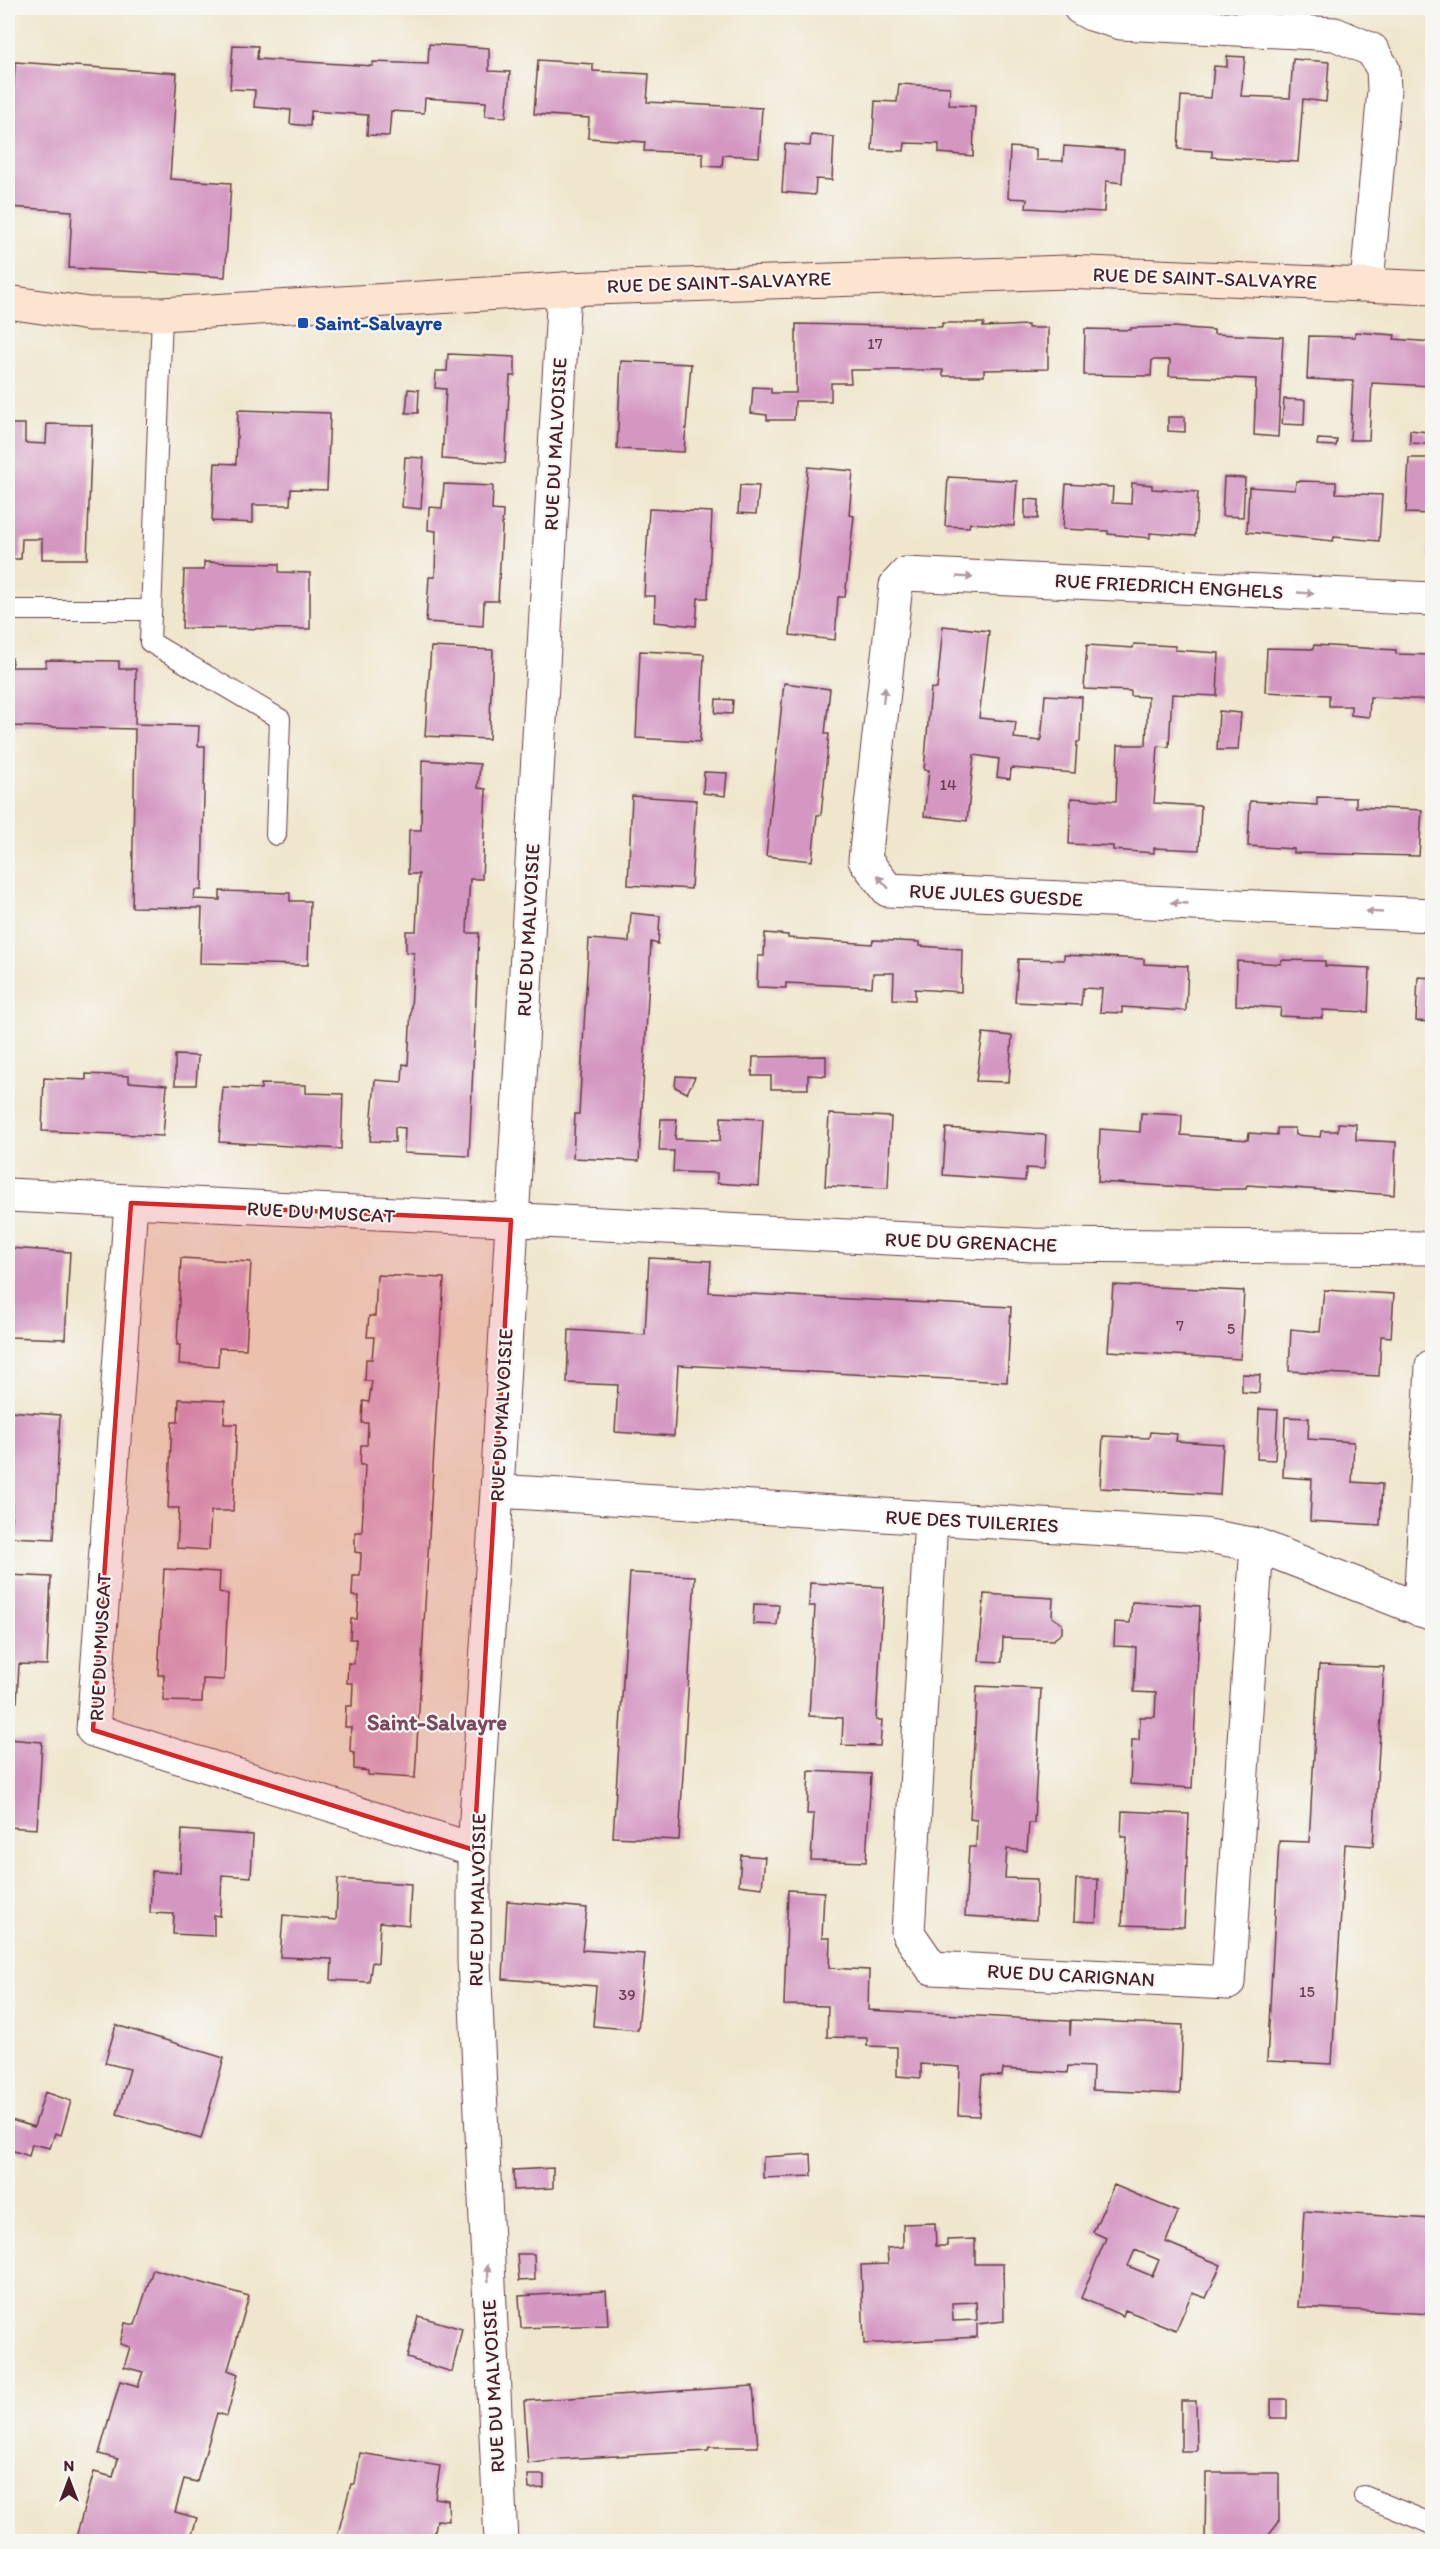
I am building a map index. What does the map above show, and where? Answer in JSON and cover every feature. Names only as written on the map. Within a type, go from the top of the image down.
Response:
[{"type":"street","points":[[1080,8],[1091,14],[1121,23],[1335,34],[1372,50],[1383,69],[1384,90],[1367,284]]},
{"type":"street","name":"RUE DE SAINT-SALVAYRE","points":[[8,302],[89,314],[162,314],[564,289],[1066,272],[1432,288]]},
{"type":"street","name":"RUE DU MALVOISIE","points":[[501,2541],[477,2052],[474,1850],[497,1491],[564,289]]},
{"type":"street","name":"RUE FRIEDRICH ENGHELS","points":[[906,574],[1432,599]]},
{"type":"street","name":"RUE JULES GUESDE","points":[[906,574],[896,585],[865,860],[888,890],[1432,915]]},
{"type":"street","name":"RUE DU MUSCAT","points":[[8,1195],[131,1203],[511,1220]]},
{"type":"street","name":"RUE DU MUSCAT","points":[[131,1203],[93,1730],[474,1850]]},
{"type":"street","name":"RUE DU GRENACHE","points":[[511,1220],[1033,1245],[1432,1248]]},
{"type":"street","points":[[1426,1612],[1432,1366]]},
{"type":"street","name":"RUE DES TUILERIES","points":[[497,1491],[1203,1535],[1257,1545],[1426,1612]]},
{"type":"street","name":"RUE DU CARIGNAN","points":[[931,1519],[908,1933],[932,1968],[1228,1983],[1257,1545]]},
{"type":"lane","points":[[162,314],[150,642],[280,719],[276,835]]},
{"type":"lane","points":[[8,610],[151,610]]},
{"type":"lane","points":[[1364,2496],[1432,2524]]},
{"type":"highlighted area","points":[[131,1203],[511,1220],[474,1850],[93,1730]]},
{"type":"building","points":[[429,44],[489,48],[489,71],[510,72],[506,117],[485,116],[486,102],[425,98],[424,113],[391,111],[389,136],[367,135],[368,115],[311,111],[310,126],[290,124],[291,110],[254,107],[255,90],[230,89],[233,45],[258,46],[257,59],[373,66],[373,62],[428,64]]},
{"type":"building","points":[[1227,56],[1245,57],[1241,96],[1290,98],[1293,59],[1329,62],[1326,102],[1303,99],[1298,162],[1212,157],[1212,151],[1178,149],[1181,96],[1211,98],[1214,66],[1227,67]]},
{"type":"building","points":[[538,60],[593,64],[593,71],[649,74],[647,102],[762,108],[759,157],[723,155],[722,167],[703,166],[703,153],[644,151],[645,142],[588,138],[589,118],[534,114]]},
{"type":"building","points":[[15,62],[177,73],[170,179],[231,183],[225,277],[69,268],[72,211],[8,207]]},
{"type":"building","points":[[899,84],[950,87],[949,105],[975,106],[973,156],[939,153],[939,144],[905,143],[904,151],[872,150],[875,101],[897,102]]},
{"type":"building","points":[[811,135],[834,137],[832,180],[816,179],[815,195],[782,192],[785,144],[810,146]]},
{"type":"building","points":[[1064,146],[1124,150],[1122,183],[1106,181],[1104,212],[1026,208],[1027,199],[1008,198],[1010,147],[1036,149],[1036,160],[1063,161]]},
{"type":"building","points":[[942,323],[984,323],[983,327],[1028,325],[1028,328],[1048,328],[1048,369],[984,370],[984,376],[943,376],[943,370],[850,370],[851,383],[831,383],[831,401],[795,401],[794,420],[767,420],[767,415],[751,413],[753,387],[771,388],[771,393],[796,393],[796,324],[942,327]]},
{"type":"building","points":[[1172,327],[1214,330],[1214,334],[1283,337],[1278,437],[1254,435],[1256,379],[1169,376],[1170,360],[1152,360],[1151,376],[1084,375],[1085,329],[1131,330],[1131,328]]},
{"type":"building","points":[[1355,332],[1395,335],[1394,339],[1432,342],[1432,386],[1372,383],[1369,440],[1350,440],[1353,381],[1307,379],[1309,336],[1355,337]]},
{"type":"building","points":[[448,354],[515,357],[515,376],[510,376],[505,463],[442,459],[446,389],[435,388],[436,371],[447,371]]},
{"type":"building","points":[[621,361],[691,364],[684,452],[617,449]]},
{"type":"building","points":[[408,389],[419,390],[418,413],[406,413]]},
{"type":"building","points":[[1284,399],[1305,400],[1304,425],[1282,424]]},
{"type":"building","points":[[238,410],[330,413],[327,490],[291,489],[290,505],[253,505],[253,523],[212,521],[215,463],[236,464]]},
{"type":"building","points":[[1168,417],[1185,417],[1185,432],[1168,431]]},
{"type":"building","points":[[8,424],[25,424],[25,443],[46,444],[47,424],[92,425],[87,559],[42,559],[42,539],[22,539],[21,559],[8,559]]},
{"type":"building","points":[[1410,430],[1427,432],[1427,444],[1410,443]]},
{"type":"building","points":[[1318,439],[1337,440],[1336,446],[1317,445]]},
{"type":"building","points":[[405,457],[424,458],[421,509],[402,507]]},
{"type":"building","points":[[1409,458],[1432,458],[1432,557],[1429,557],[1430,514],[1406,513]]},
{"type":"building","points":[[808,467],[853,471],[849,515],[854,516],[845,597],[838,597],[835,640],[790,635]]},
{"type":"building","points":[[948,477],[1017,481],[1014,526],[970,523],[969,527],[945,526]]},
{"type":"building","points":[[1224,477],[1245,478],[1243,517],[1222,516]]},
{"type":"building","points":[[1296,481],[1336,482],[1336,493],[1382,495],[1379,541],[1334,537],[1333,541],[1247,532],[1249,487],[1295,490]]},
{"type":"building","points":[[1132,483],[1152,485],[1152,489],[1198,492],[1195,536],[1150,533],[1150,538],[1108,534],[1108,531],[1063,529],[1066,484],[1113,487],[1112,503],[1131,504]]},
{"type":"building","points":[[444,484],[493,486],[492,510],[503,511],[498,601],[484,601],[483,626],[426,622],[429,577],[435,577],[436,531],[428,530],[429,507],[442,508]]},
{"type":"building","points":[[740,485],[759,486],[756,514],[738,513]]},
{"type":"building","points":[[1025,499],[1039,500],[1038,519],[1025,518]]},
{"type":"building","points":[[649,509],[712,512],[708,598],[698,598],[696,626],[654,622],[655,596],[644,596]]},
{"type":"building","points":[[204,562],[279,564],[279,572],[310,573],[310,629],[182,628],[184,570],[204,570]]},
{"type":"building","points":[[943,626],[989,631],[979,718],[1016,722],[1014,738],[1041,741],[1045,695],[1082,697],[1080,742],[1077,742],[1075,773],[1011,768],[1010,779],[997,777],[999,759],[974,755],[967,821],[924,816],[929,770],[924,770],[931,688],[937,689]]},
{"type":"building","points":[[1134,644],[1175,646],[1175,650],[1219,653],[1217,696],[1172,694],[1169,747],[1158,746],[1154,803],[1201,806],[1199,850],[1154,848],[1154,853],[1113,850],[1113,846],[1069,844],[1071,798],[1116,801],[1118,745],[1146,745],[1148,697],[1131,696],[1131,691],[1084,689],[1087,645],[1133,648]]},
{"type":"building","points":[[1314,645],[1396,650],[1396,654],[1432,655],[1432,700],[1370,697],[1369,717],[1351,715],[1351,706],[1329,706],[1329,695],[1265,692],[1267,648],[1313,649]]},
{"type":"building","points":[[431,647],[493,650],[489,739],[425,736]]},
{"type":"building","points":[[640,651],[704,654],[700,742],[636,738]]},
{"type":"building","points":[[8,658],[12,658],[12,667],[46,667],[46,660],[119,661],[119,669],[136,669],[135,724],[199,726],[198,746],[205,746],[202,890],[195,890],[194,899],[220,900],[220,891],[290,893],[290,901],[310,901],[308,965],[200,963],[202,908],[132,907],[135,729],[8,726]]},
{"type":"building","points":[[784,683],[830,689],[825,734],[829,734],[821,815],[817,815],[812,861],[766,856]]},
{"type":"building","points":[[716,699],[733,700],[732,714],[715,713]]},
{"type":"building","points":[[1219,711],[1241,713],[1238,750],[1217,750]]},
{"type":"building","points":[[422,760],[480,764],[478,788],[486,789],[482,879],[470,879],[468,907],[467,933],[479,933],[469,1156],[404,1153],[405,1128],[395,1127],[395,1142],[370,1141],[375,1080],[402,1082],[403,1064],[408,1065],[414,953],[406,952],[406,931],[416,931],[419,874],[408,874],[409,830],[421,830]]},
{"type":"building","points":[[704,772],[727,773],[725,796],[703,793]]},
{"type":"building","points":[[632,796],[696,800],[691,889],[628,885]]},
{"type":"building","points":[[1317,797],[1356,798],[1356,807],[1422,810],[1419,856],[1294,853],[1294,849],[1248,846],[1250,801],[1317,805]]},
{"type":"building","points":[[631,913],[660,916],[658,944],[651,942],[639,1161],[573,1158],[575,1114],[579,1114],[589,939],[629,942]]},
{"type":"building","points":[[765,933],[788,935],[788,938],[872,944],[873,940],[920,942],[920,946],[962,949],[961,992],[915,989],[915,1000],[893,999],[894,973],[873,973],[872,987],[786,983],[786,988],[757,987],[758,956],[764,956]]},
{"type":"building","points":[[1064,955],[1144,959],[1144,964],[1188,966],[1186,1011],[1122,1007],[1122,1013],[1100,1012],[1102,989],[1083,988],[1081,1005],[1015,1002],[1018,959],[1064,960]]},
{"type":"building","points":[[1281,960],[1325,961],[1325,966],[1370,968],[1368,1012],[1323,1010],[1322,1018],[1280,1016],[1281,1008],[1236,1005],[1237,961],[1281,964]]},
{"type":"building","points":[[1418,977],[1432,978],[1432,1022],[1416,1021]]},
{"type":"building","points":[[983,1033],[1012,1036],[1009,1082],[976,1081]]},
{"type":"building","points":[[175,1055],[198,1056],[196,1085],[175,1085]]},
{"type":"building","points":[[826,1056],[826,1076],[808,1075],[808,1089],[771,1089],[771,1076],[752,1076],[753,1057]]},
{"type":"building","points":[[86,1074],[129,1076],[129,1082],[167,1085],[163,1136],[42,1131],[44,1078],[86,1080]]},
{"type":"building","points":[[676,1076],[695,1077],[687,1093],[675,1087]]},
{"type":"building","points":[[261,1084],[306,1085],[306,1093],[343,1094],[341,1149],[219,1142],[223,1087],[261,1089]]},
{"type":"building","points":[[1431,1091],[1432,1119],[1429,1119]]},
{"type":"building","points":[[1141,1113],[1182,1115],[1181,1135],[1248,1140],[1249,1133],[1277,1135],[1277,1128],[1295,1128],[1296,1135],[1320,1137],[1321,1131],[1338,1131],[1338,1123],[1356,1124],[1356,1140],[1396,1142],[1394,1195],[1247,1185],[1246,1189],[1219,1189],[1098,1182],[1100,1129],[1140,1132]]},
{"type":"building","points":[[829,1114],[891,1117],[888,1188],[825,1186]]},
{"type":"building","points":[[721,1117],[763,1119],[759,1186],[717,1183],[717,1173],[673,1172],[674,1151],[659,1151],[661,1119],[677,1119],[675,1139],[720,1141]]},
{"type":"building","points":[[946,1128],[1046,1135],[1044,1169],[1026,1168],[1025,1181],[943,1175]]},
{"type":"building","points":[[8,1248],[70,1252],[65,1339],[8,1337]]},
{"type":"building","points":[[181,1258],[251,1262],[246,1349],[219,1348],[218,1367],[179,1364],[180,1345],[177,1345]]},
{"type":"building","points":[[649,1258],[711,1261],[709,1292],[1011,1307],[1007,1382],[678,1365],[674,1436],[615,1432],[618,1385],[567,1383],[569,1330],[645,1335]]},
{"type":"building","points":[[377,1275],[444,1278],[415,1778],[368,1775],[368,1771],[354,1769],[354,1753],[350,1752],[351,1727],[345,1727],[346,1706],[352,1706],[353,1683],[347,1683],[348,1663],[354,1664],[356,1639],[350,1639],[351,1619],[357,1619],[359,1596],[352,1596],[353,1576],[360,1576],[361,1553],[355,1552],[355,1532],[362,1532],[365,1465],[360,1465],[361,1445],[367,1445],[368,1423],[362,1423],[363,1401],[369,1402],[372,1381],[365,1381],[366,1359],[372,1359],[374,1337],[367,1337],[369,1316],[375,1316]]},
{"type":"building","points":[[1113,1285],[1244,1291],[1240,1359],[1108,1351]]},
{"type":"building","points":[[1324,1290],[1394,1294],[1391,1337],[1381,1336],[1379,1376],[1289,1371],[1291,1329],[1320,1332]]},
{"type":"building","points":[[1242,1374],[1260,1375],[1259,1393],[1242,1392]]},
{"type":"building","points":[[179,1399],[225,1401],[224,1424],[237,1424],[233,1511],[211,1511],[209,1550],[177,1548],[179,1508],[168,1508],[172,1422],[178,1422]]},
{"type":"building","points":[[1259,1409],[1278,1410],[1275,1460],[1257,1459]]},
{"type":"building","points":[[8,1411],[60,1415],[54,1539],[10,1537],[12,1500],[8,1500]]},
{"type":"building","points":[[1285,1417],[1309,1418],[1308,1439],[1354,1442],[1352,1482],[1382,1484],[1380,1525],[1310,1521],[1312,1479],[1283,1477]]},
{"type":"building","points":[[1150,1432],[1177,1434],[1176,1441],[1223,1444],[1220,1495],[1100,1488],[1103,1436],[1149,1438]]},
{"type":"building","points":[[164,1569],[220,1572],[219,1592],[228,1594],[224,1680],[203,1679],[202,1702],[164,1701],[164,1675],[158,1675]]},
{"type":"building","points":[[630,1573],[695,1576],[679,1840],[613,1837]]},
{"type":"building","points":[[8,1575],[51,1577],[47,1665],[19,1664],[17,1702],[8,1701]]},
{"type":"building","points":[[810,1583],[884,1587],[876,1720],[882,1720],[880,1746],[842,1745],[843,1718],[809,1716],[815,1606],[809,1606]]},
{"type":"building","points":[[984,1594],[1053,1598],[1052,1617],[1062,1624],[1062,1633],[1053,1640],[1003,1638],[1002,1662],[979,1661]]},
{"type":"building","points":[[1132,1602],[1200,1606],[1192,1788],[1130,1784],[1132,1740],[1139,1740],[1140,1717],[1155,1717],[1156,1693],[1134,1692],[1136,1647],[1114,1646],[1115,1622],[1130,1623]]},
{"type":"building","points":[[754,1604],[779,1605],[777,1625],[753,1624]]},
{"type":"building","points":[[1319,1665],[1384,1667],[1373,1846],[1345,1844],[1332,2064],[1267,2061],[1279,1841],[1309,1842]]},
{"type":"building","points":[[977,1686],[1041,1689],[1034,1823],[1029,1823],[1027,1851],[1007,1849],[1005,1878],[1037,1879],[1036,1920],[965,1916],[969,1847],[976,1847],[977,1820],[970,1819]]},
{"type":"building","points":[[8,1739],[42,1742],[37,1829],[8,1827]]},
{"type":"building","points":[[809,1771],[871,1774],[866,1862],[811,1860],[814,1814],[807,1814]]},
{"type":"building","points":[[1432,1801],[1432,1825],[1427,1823]]},
{"type":"building","points":[[1122,1811],[1189,1814],[1184,1927],[1122,1925],[1127,1837],[1121,1837]]},
{"type":"building","points":[[182,1830],[253,1835],[251,1877],[222,1875],[220,1916],[214,1915],[214,1936],[173,1934],[174,1914],[150,1913],[152,1871],[180,1873]]},
{"type":"building","points":[[741,1855],[765,1857],[762,1888],[739,1885]]},
{"type":"building","points":[[338,1879],[411,1884],[409,1925],[380,1922],[378,1963],[372,1962],[369,1982],[331,1980],[332,1959],[280,1957],[283,1915],[336,1920]]},
{"type":"building","points":[[1076,1879],[1098,1879],[1096,1922],[1074,1921]]},
{"type":"building","points":[[788,1890],[824,1892],[822,1938],[830,1938],[829,1968],[869,1970],[868,2010],[1070,2021],[1070,2036],[1071,2020],[1183,2025],[1180,2094],[1092,2090],[1093,2067],[1068,2066],[1067,2073],[1003,2069],[1002,2076],[982,2075],[979,2116],[958,2115],[960,2067],[921,2064],[921,2078],[897,2076],[897,2047],[867,2046],[867,2038],[827,2037],[828,2006],[784,2005]]},
{"type":"building","points":[[507,1901],[587,1908],[582,1950],[645,1954],[638,2030],[593,2026],[596,1986],[503,1979]]},
{"type":"building","points":[[116,2025],[224,2058],[201,2139],[117,2114],[130,2069],[105,2063]]},
{"type":"building","points":[[45,2092],[71,2101],[61,2135],[55,2133],[50,2148],[32,2144],[29,2156],[8,2149],[8,2119],[34,2127]]},
{"type":"building","points":[[811,2154],[812,2176],[763,2178],[763,2157]]},
{"type":"building","points":[[553,2168],[553,2188],[514,2190],[513,2170]]},
{"type":"building","points":[[1114,2185],[1178,2212],[1166,2242],[1221,2265],[1206,2298],[1192,2293],[1176,2330],[1125,2310],[1123,2316],[1081,2298],[1106,2238],[1093,2232]],"holes":[[[1135,2250],[1159,2260],[1152,2276],[1128,2266]]]},
{"type":"building","points":[[1304,2211],[1432,2219],[1432,2314],[1298,2307]]},
{"type":"building","points":[[935,2223],[936,2246],[947,2246],[947,2240],[975,2239],[975,2264],[1003,2264],[1004,2321],[977,2324],[977,2337],[864,2344],[861,2265],[888,2264],[887,2248],[903,2247],[903,2224]],"holes":[[[976,2302],[977,2320],[953,2321],[952,2303]]]},
{"type":"building","points":[[517,2254],[534,2254],[535,2280],[519,2281]]},
{"type":"building","points":[[153,2269],[249,2296],[228,2370],[238,2374],[227,2416],[217,2413],[197,2482],[184,2479],[175,2512],[197,2518],[190,2541],[75,2541],[94,2472],[113,2477],[118,2459],[99,2454],[120,2381],[138,2386],[143,2372],[124,2367],[130,2347],[120,2344],[125,2323],[135,2325]]},
{"type":"building","points":[[606,2291],[608,2325],[521,2328],[519,2296]]},
{"type":"building","points":[[418,2316],[462,2329],[452,2372],[407,2358]]},
{"type":"building","points":[[753,2386],[758,2447],[709,2447],[708,2451],[561,2459],[528,2464],[524,2401]]},
{"type":"building","points":[[1271,2399],[1287,2399],[1287,2419],[1271,2419]]},
{"type":"building","points":[[1181,2401],[1196,2401],[1197,2451],[1181,2451]]},
{"type":"building","points":[[360,2453],[440,2466],[435,2498],[448,2500],[449,2521],[437,2520],[433,2541],[336,2541],[351,2484],[355,2484]]},
{"type":"building","points":[[1206,2473],[1279,2473],[1279,2522],[1265,2540],[1205,2541]]},
{"type":"building","points":[[528,2475],[544,2475],[544,2488],[529,2489]]},
{"type":"place","name":"Saint-Salvayre","points":[[303,323]]},
{"type":"district","name":"Saint-Salvayre","points":[[437,1722]]}]
